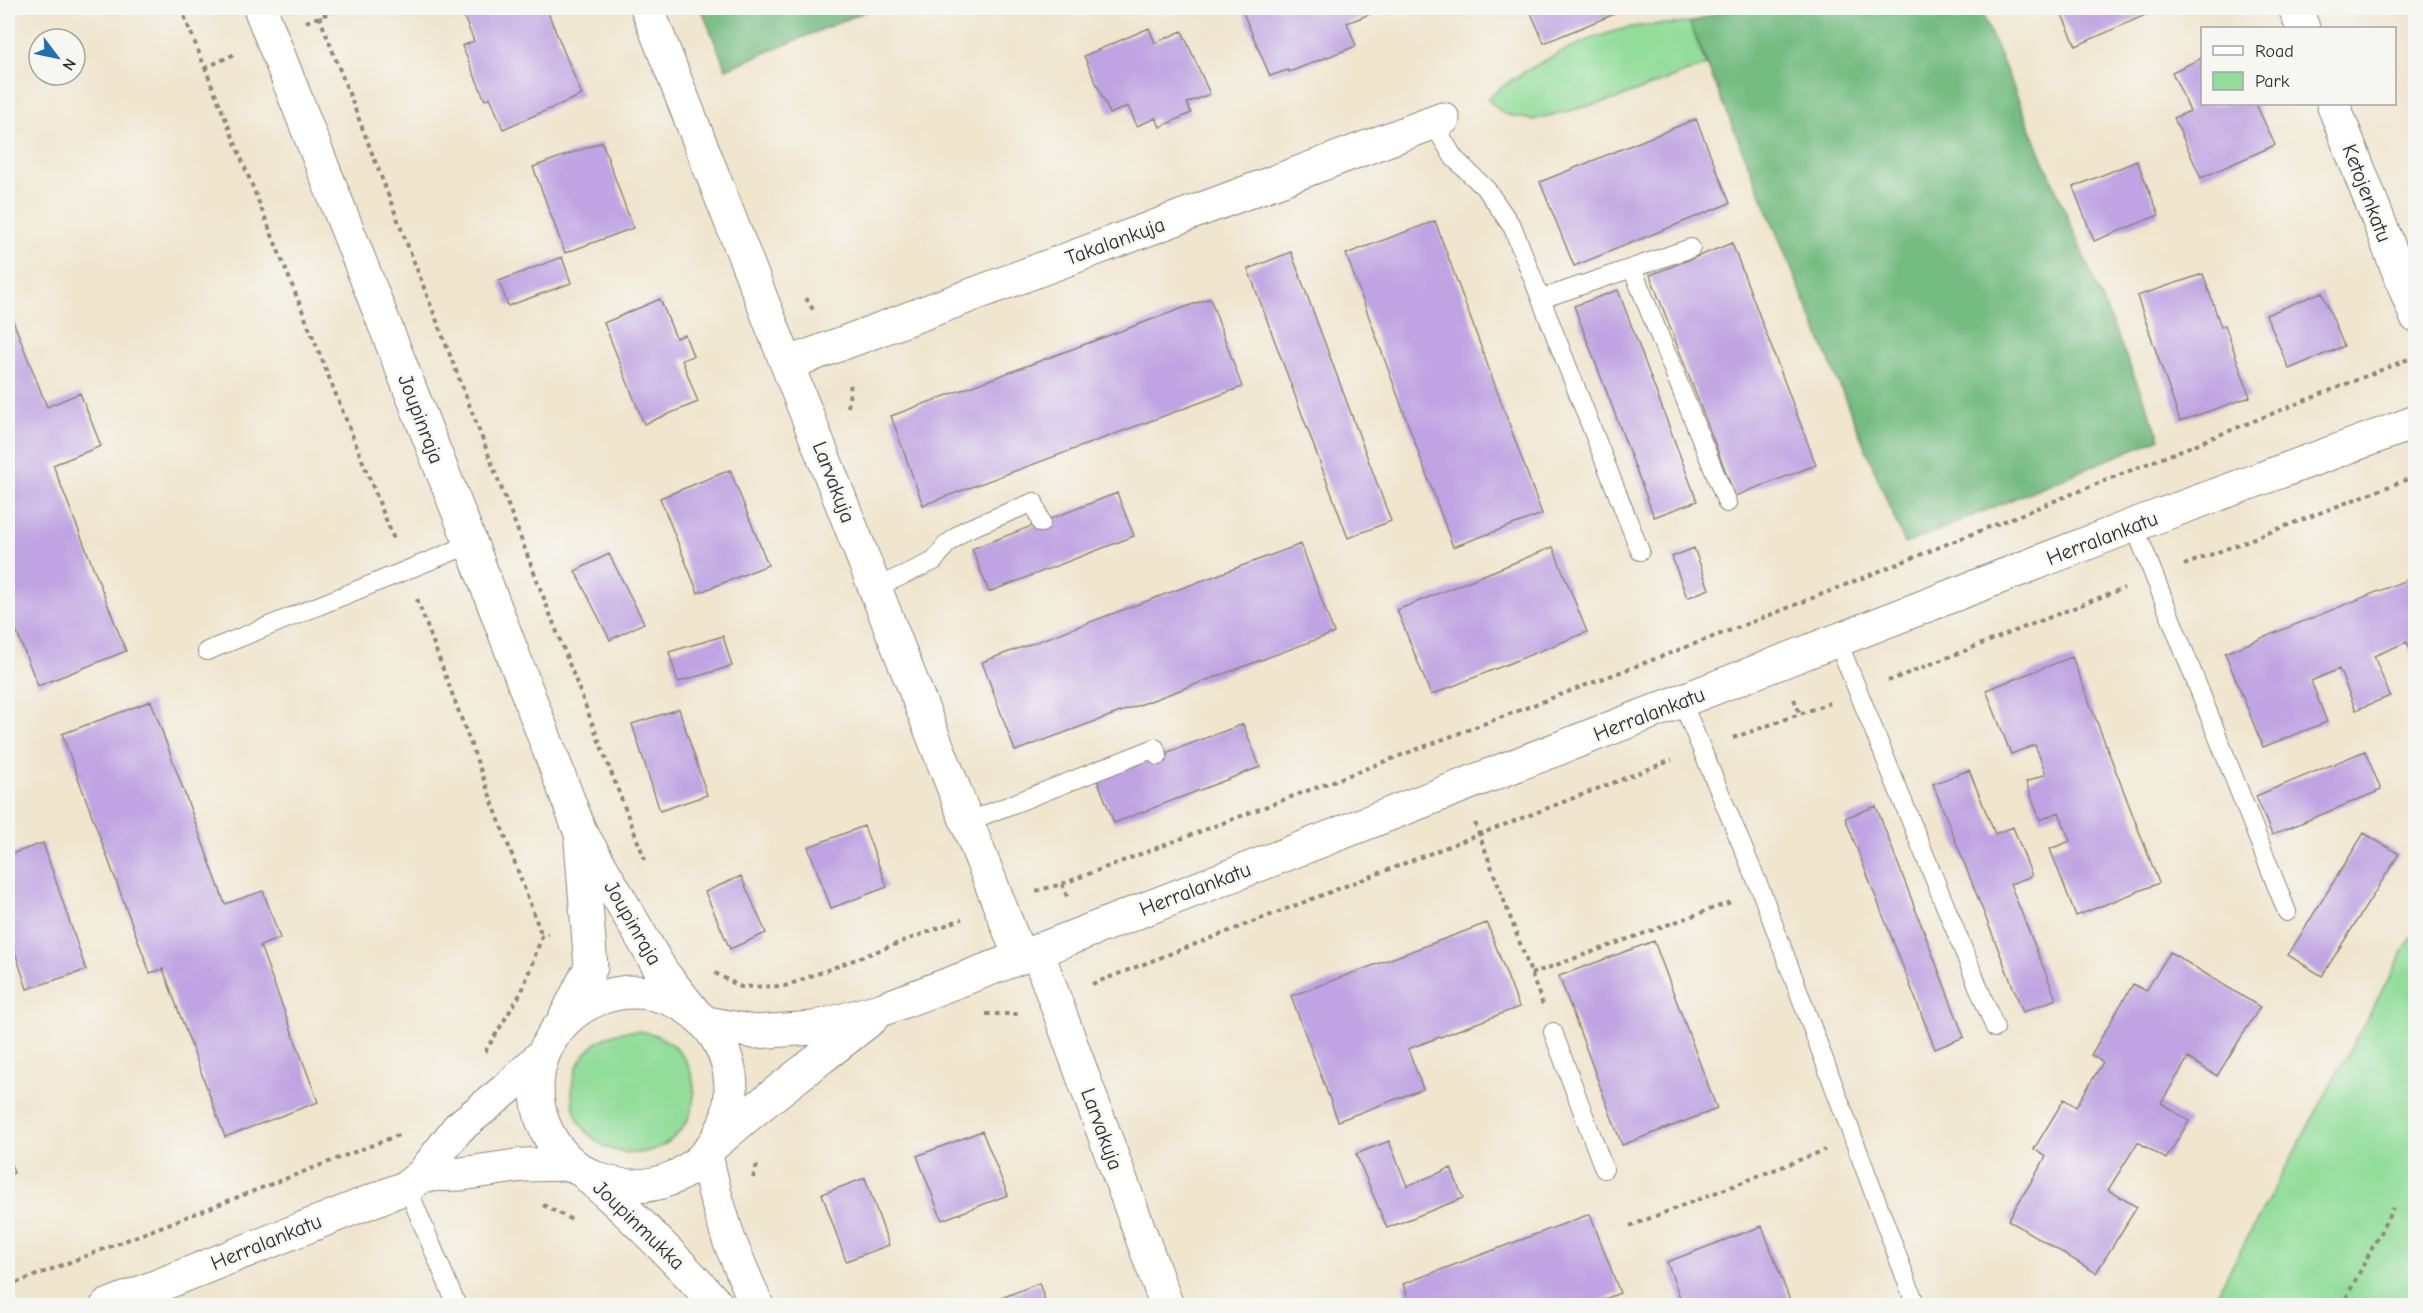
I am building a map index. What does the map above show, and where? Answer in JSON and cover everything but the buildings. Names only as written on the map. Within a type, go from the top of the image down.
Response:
[{"type":"street","name":"Joupinraja","points":[[260,8],[471,544],[580,831],[662,972],[700,1017]]},
{"type":"street","name":"Larvakuja","points":[[647,8],[1000,905],[1055,999],[1167,1305]]},
{"type":"street","points":[[2295,8],[2303,27]]},
{"type":"street","name":"Ketojenkatu","points":[[2332,105],[2415,316]]},
{"type":"street","name":"Takalankuja","points":[[787,364],[1438,121]]},
{"type":"street","name":"Herralankatu","points":[[700,1017],[754,1032],[814,1028],[883,1009],[1838,642],[2134,525],[2415,422]]},
{"type":"street","name":"Joupinraja","points":[[564,1020],[591,967],[580,831]]},
{"type":"street","points":[[641,991],[669,998],[700,1017],[724,1052],[729,1068],[731,1094],[727,1119],[711,1149],[686,1172],[661,1182],[636,1186],[609,1183],[578,1168],[551,1142],[539,1114],[536,1084],[542,1055],[551,1036],[564,1020],[587,1003],[613,993],[641,991]]},
{"type":"street","name":"Herralankatu","points":[[711,1149],[756,1107],[811,1067],[883,1009]]},
{"type":"street","points":[[414,1181],[458,1128],[508,1087],[542,1055]]},
{"type":"street","points":[[711,1149],[715,1194],[729,1240],[758,1305]]},
{"type":"street","name":"Herralankatu","points":[[107,1305],[414,1181],[523,1164],[578,1168]]},
{"type":"street","name":"Joupinmukka","points":[[578,1168],[636,1218],[718,1305]]},
{"type":"lane","points":[[1438,121],[1454,158],[1487,190],[1513,228],[1640,551]]},
{"type":"lane","points":[[1541,299],[1692,248]]},
{"type":"lane","points":[[1632,268],[1727,503]]},
{"type":"lane","points":[[875,588],[934,561],[946,545],[964,530],[1034,502],[1041,523]]},
{"type":"lane","points":[[2134,525],[2287,912]]},
{"type":"lane","points":[[207,651],[471,544]]},
{"type":"lane","points":[[1838,642],[1995,1028]]},
{"type":"lane","points":[[1682,702],[1761,891],[1916,1305]]},
{"type":"lane","points":[[968,822],[1155,748],[1158,756]]},
{"type":"lane","points":[[1553,1032],[1604,1168]]},
{"type":"lane","points":[[414,1181],[457,1305]]},
{"type":"path","points":[[182,8],[406,570],[542,936],[522,991],[483,1055]]},
{"type":"path","points":[[316,8],[647,866]]},
{"type":"path","points":[[320,16],[342,8]]},
{"type":"path","points":[[711,971],[741,987],[785,986],[1062,884],[1738,627],[2415,357]]},
{"type":"path","points":[[978,1016],[1018,1014],[1702,749],[1859,693],[2415,476]]},
{"type":"path","points":[[1461,786],[1553,1032]]},
{"type":"path","points":[[1531,974],[1761,891]]},
{"type":"path","points":[[542,936],[587,919]]},
{"type":"path","points":[[8,1286],[401,1134]]},
{"type":"path","points":[[1630,1226],[1853,1138]]},
{"type":"path","points":[[752,1185],[756,1165],[761,1157]]},
{"type":"path","points":[[538,1203],[566,1215],[583,1226]]},
{"type":"path","points":[[2342,1305],[2393,1208]]},
{"type":"green space","points":[[701,8],[874,8],[726,69]]},
{"type":"green space","points":[[1731,8],[1980,8],[2160,438],[1905,544],[1690,23]]},
{"type":"green space","points":[[1690,23],[1706,65],[1616,99],[1532,120],[1504,114],[1487,99],[1538,64],[1600,36],[1639,26]]},
{"type":"green space","points":[[2415,930],[2415,1305],[2211,1305]]},
{"type":"green space","points":[[633,1031],[656,1036],[676,1049],[689,1069],[694,1092],[689,1115],[676,1135],[656,1148],[633,1153],[610,1148],[590,1135],[577,1115],[572,1092],[577,1069],[590,1049],[610,1036]]}]
